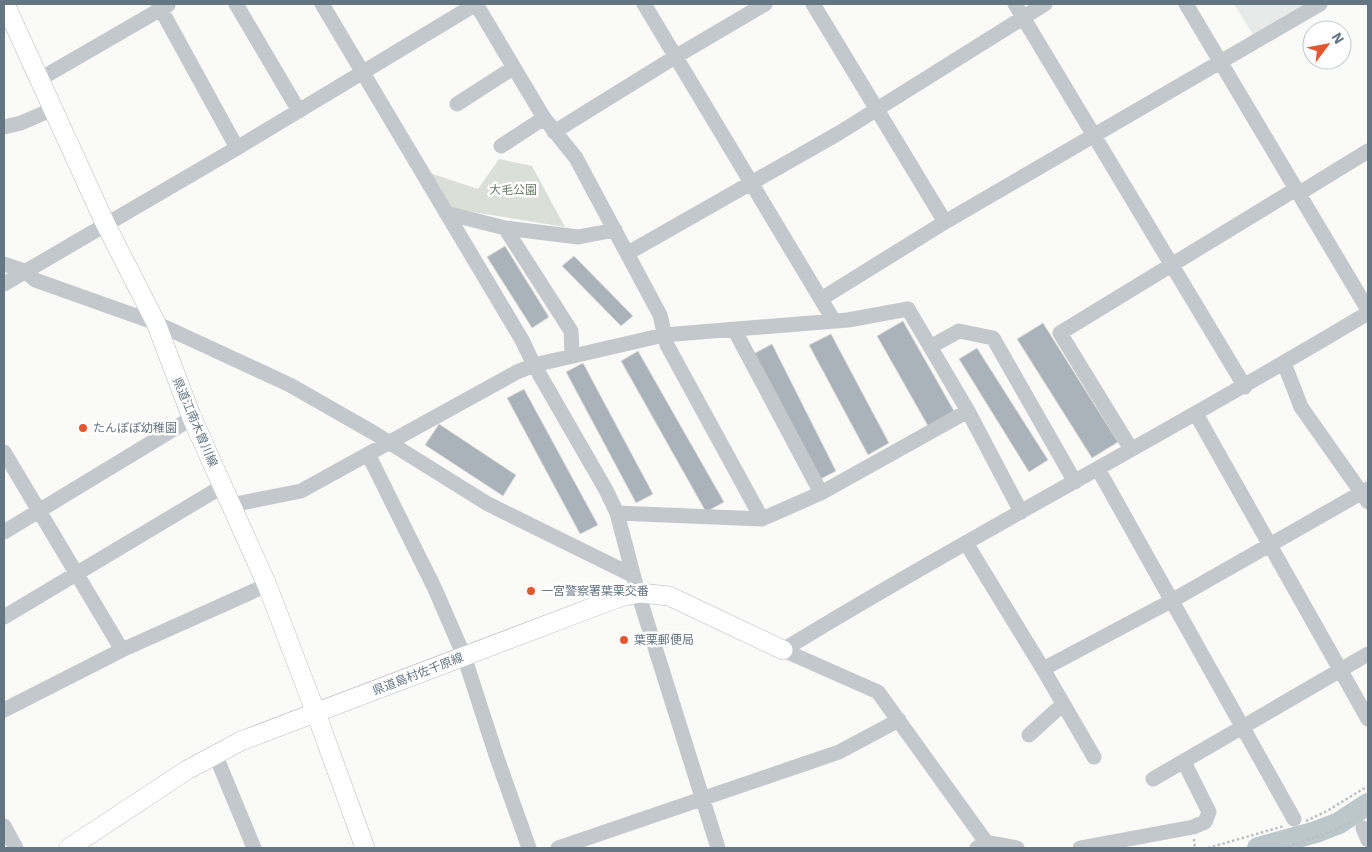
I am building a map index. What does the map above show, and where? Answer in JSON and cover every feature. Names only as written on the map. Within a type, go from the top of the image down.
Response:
[{"type":"main road","name":"県道江南木曽川線","points":[[5,4],[105,223],[156,323],[192,418],[267,585],[316,712],[364,848]]},
{"type":"main road","name":"県道島村佐千原線","points":[[69,848],[145,797],[215,754],[264,732],[568,616],[635,584],[669,596],[782,650]]},
{"type":"street","points":[[236,4],[299,111]]},
{"type":"street","points":[[322,4],[522,340],[534,365],[606,490],[617,514],[635,584],[718,848]]},
{"type":"street","points":[[4,284],[105,223],[237,148],[476,4],[544,118],[576,158],[660,315],[667,345],[762,519]]},
{"type":"street","points":[[644,4],[834,321]]},
{"type":"street","points":[[554,132],[765,4]]},
{"type":"street","points":[[813,4],[945,222]]},
{"type":"street","points":[[1015,4],[1245,387]]},
{"type":"street","points":[[628,253],[839,133],[1044,4]]},
{"type":"street","points":[[782,650],[879,592],[1245,387],[1368,311],[1186,4]]},
{"type":"street","points":[[821,299],[945,222],[1320,4]]},
{"type":"street","points":[[40,79],[163,6],[237,148]]},
{"type":"street","points":[[458,104],[513,68]]},
{"type":"street","points":[[4,127],[21,123],[53,109]]},
{"type":"street","points":[[501,146],[544,118]]},
{"type":"street","points":[[1132,449],[1060,333],[1368,151]]},
{"type":"street","points":[[446,213],[505,228],[578,237],[615,230]]},
{"type":"street","points":[[505,228],[571,331],[572,355]]},
{"type":"street","points":[[4,264],[25,272],[35,280],[156,323],[290,385],[390,443],[488,504],[635,584]]},
{"type":"street","points":[[231,505],[301,491],[517,372],[534,365],[664,335],[735,331],[834,321],[908,309],[968,411],[1021,512]]},
{"type":"street","points":[[735,331],[822,493]]},
{"type":"street","points":[[930,347],[959,331],[993,338],[1075,482]]},
{"type":"street","points":[[1043,669],[1366,495],[1301,407],[1284,363]]},
{"type":"street","points":[[617,514],[762,519],[822,493],[968,411]]},
{"type":"street","points":[[1196,414],[1368,719]]},
{"type":"street","points":[[4,532],[192,418]]},
{"type":"street","points":[[4,452],[122,650]]},
{"type":"street","points":[[368,454],[435,590],[464,656],[529,848]]},
{"type":"street","points":[[1098,469],[1294,819]]},
{"type":"street","points":[[4,617],[223,486]]},
{"type":"street","points":[[966,543],[1094,757]]},
{"type":"street","points":[[4,710],[122,650],[267,585]]},
{"type":"street","points":[[782,650],[878,692],[899,720],[981,845],[1012,848]]},
{"type":"street","points":[[1154,779],[1368,654]]},
{"type":"street","points":[[1028,735],[1063,704]]},
{"type":"street","points":[[558,848],[839,752],[899,720]]},
{"type":"street","points":[[215,754],[254,848]]},
{"type":"street","points":[[1080,848],[1193,827],[1205,822],[1209,812],[1184,762]]},
{"type":"street","points":[[4,826],[16,848]]},
{"type":"path","points":[[1283,848],[1335,830],[1363,829]]},
{"type":"shaded area","points":[[1234,4],[1312,4],[1255,38]]},
{"type":"green space","name":"大毛公園","points":[[499,159],[532,166],[565,227],[448,208],[430,173],[478,189]]},
{"type":"building","points":[[505,246],[549,317],[532,328],[487,257]]},
{"type":"building","points":[[574,256],[633,316],[621,326],[562,266]]},
{"type":"building","points":[[903,321],[954,411],[928,426],[877,336]]},
{"type":"building","points":[[1043,323],[1118,442],[1092,458],[1017,339]]},
{"type":"building","points":[[831,334],[889,443],[868,455],[809,345]]},
{"type":"building","points":[[772,344],[836,471],[817,481],[753,354]]},
{"type":"building","points":[[977,348],[1048,460],[1029,472],[959,359]]},
{"type":"building","points":[[638,351],[724,502],[706,512],[621,361]]},
{"type":"building","points":[[583,363],[653,494],[636,503],[566,372]]},
{"type":"building","points":[[524,389],[598,525],[580,534],[507,398]]},
{"type":"building","points":[[439,424],[516,475],[503,496],[425,445]]},
{"type":"waterway","points":[[1258,848],[1316,832],[1339,823],[1368,804]]},
{"type":"place","name":"たんぽぽ幼稚園","points":[[83,428]]},
{"type":"place","name":"一宮警察署葉栗交番","points":[[531,591]]},
{"type":"place","name":"葉栗郵便局","points":[[624,640]]}]
